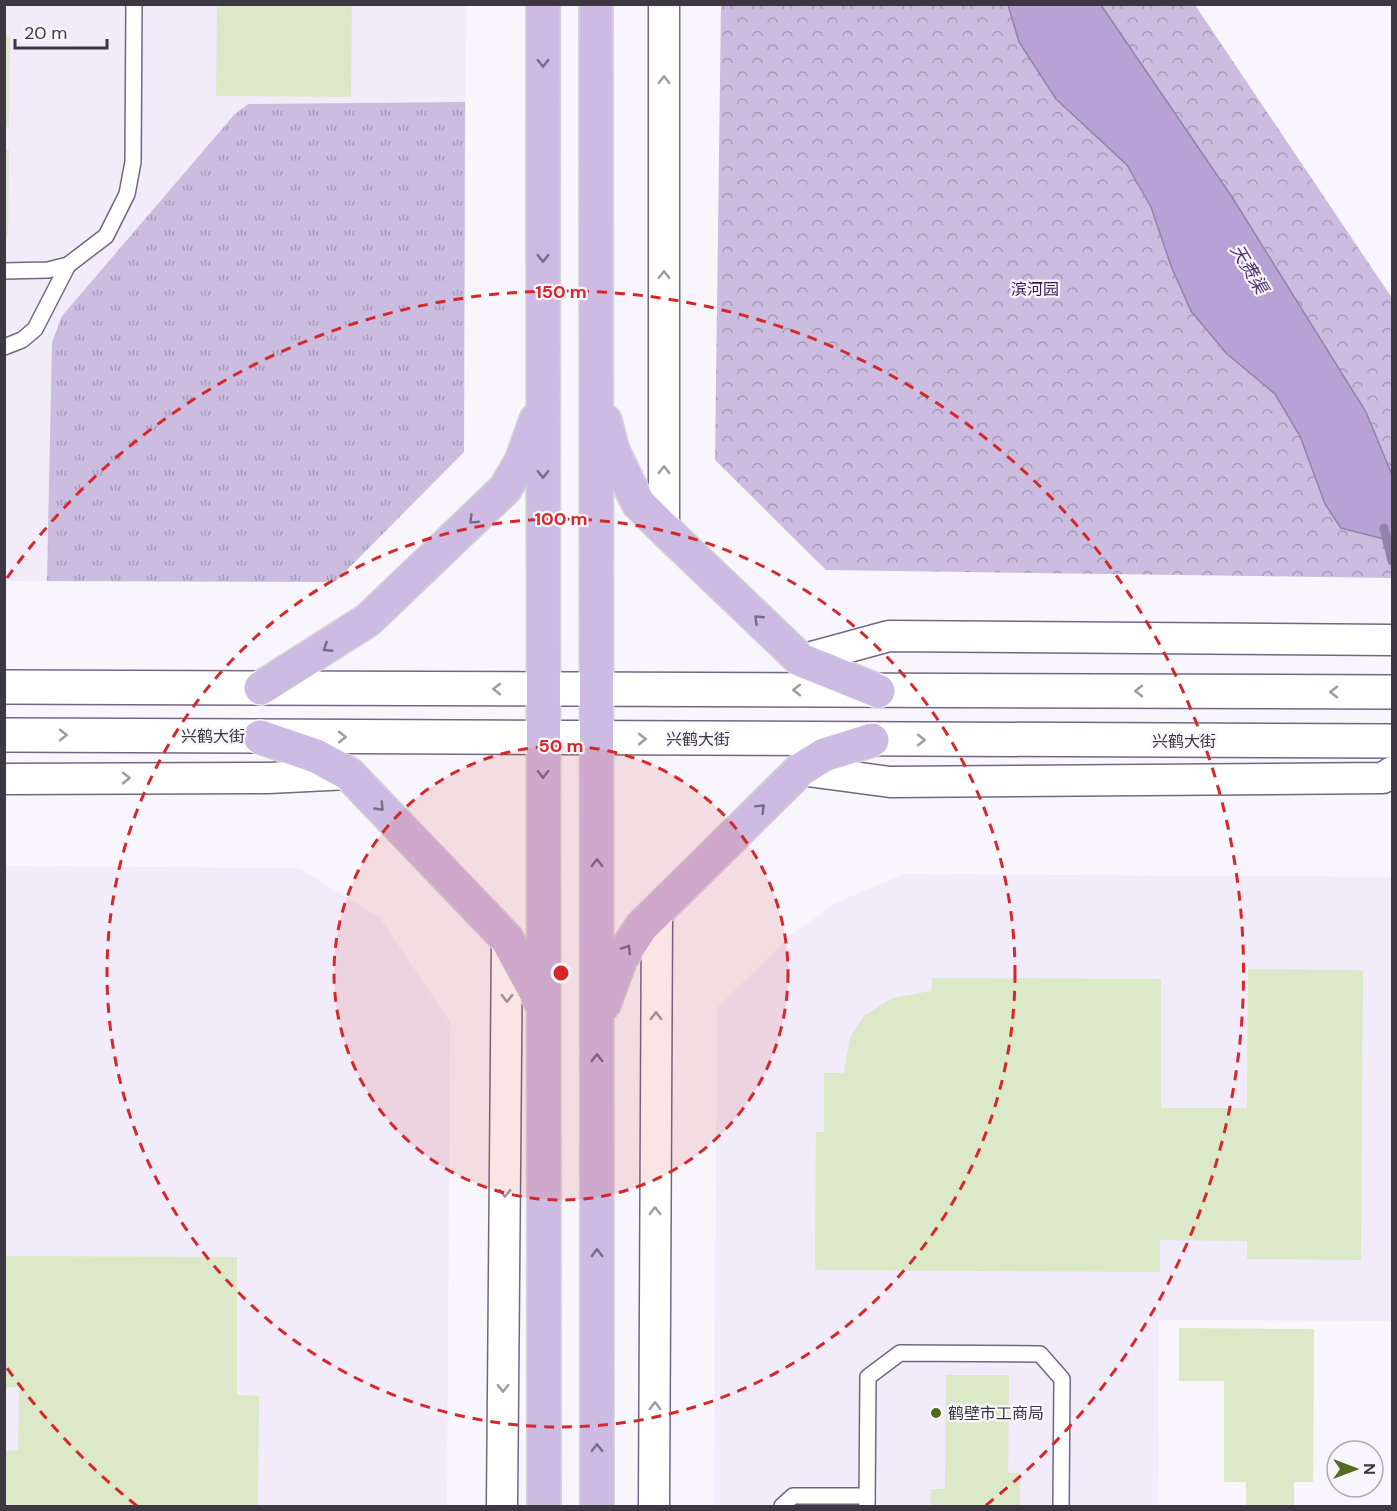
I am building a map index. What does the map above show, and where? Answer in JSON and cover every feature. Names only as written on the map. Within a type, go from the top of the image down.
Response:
[{"type":"main road","points":[[543,4],[544,1506]]},
{"type":"main road","points":[[596,4],[597,1506]]},
{"type":"main road","points":[[596,391],[613,451],[638,502],[801,660],[878,691]]},
{"type":"main road","points":[[261,688],[369,620],[505,489],[521,462],[543,399]]},
{"type":"main road","points":[[4,687],[1392,692]]},
{"type":"main road","name":"兴鹤大街","points":[[4,735],[1392,741]]},
{"type":"main road","points":[[260,736],[316,756],[349,774],[507,939],[544,1007]]},
{"type":"main road","points":[[597,1022],[620,960],[641,927],[800,770],[824,755],[872,740]]},
{"type":"street","points":[[664,4],[664,529]]},
{"type":"street","points":[[801,660],[889,636],[1392,640]]},
{"type":"street","points":[[800,770],[890,782],[1383,778],[1392,772]]},
{"type":"street","points":[[4,779],[268,778],[349,774]]},
{"type":"street","points":[[654,1506],[657,912]]},
{"type":"street","points":[[502,1506],[507,939]]},
{"type":"lane","points":[[4,271],[48,270],[68,265],[106,236],[127,194],[133,162],[134,4]]},
{"type":"lane","points":[[4,347],[22,340],[34,329],[68,265]]},
{"type":"lane","points":[[782,1506],[793,1496],[867,1501],[868,1377],[900,1353],[1040,1354],[1062,1379],[1061,1506]]},
{"type":"shaded area","points":[[4,5],[466,5],[464,452],[335,582],[5,581]]},
{"type":"shaded area","points":[[5,866],[299,868],[380,918],[450,1022],[447,1506],[5,1506]]},
{"type":"shaded area","points":[[904,874],[1392,877],[1392,1321],[1159,1320],[1158,1506],[714,1506],[717,1008],[793,933],[838,902]]},
{"type":"green space","name":"滨河园","points":[[721,5],[1195,5],[1392,298],[1392,578],[826,570],[715,460]]},
{"type":"green space","points":[[465,102],[464,452],[335,582],[47,581],[52,342],[62,316],[234,115],[248,104]]},
{"type":"water","points":[[1008,5],[1101,5],[1232,197],[1366,412],[1392,475],[1392,541],[1341,528],[1325,504],[1300,436],[1275,394],[1226,353],[1191,311],[1171,266],[1151,207],[1127,165],[1056,99],[1019,42]]},
{"type":"building","points":[[217,4],[352,4],[351,97],[216,96]]},
{"type":"building","points":[[4,36],[10,36],[9,127],[4,127]]},
{"type":"building","points":[[5,150],[9,150],[8,236],[5,236]]},
{"type":"building","points":[[1248,969],[1363,970],[1361,1260],[1247,1259],[1247,1241],[1160,1240],[1160,1272],[815,1270],[816,1132],[824,1132],[824,1073],[844,1073],[850,1037],[864,1016],[892,998],[931,991],[932,978],[1161,979],[1161,1108],[1247,1108]]},
{"type":"building","points":[[4,1256],[237,1257],[237,1395],[259,1396],[258,1506],[4,1506],[4,1451],[18,1450],[19,1387],[4,1387]]},
{"type":"building","points":[[1179,1328],[1314,1329],[1313,1482],[1294,1482],[1294,1506],[1246,1506],[1246,1482],[1224,1482],[1224,1381],[1179,1381]]},
{"type":"building","points":[[946,1375],[1009,1375],[1008,1473],[1020,1473],[1020,1506],[930,1506],[931,1489],[945,1489]]},
{"type":"waterway","name":"天赉渠","points":[[1384,528],[1392,561]]},
{"type":"place","name":"鹤壁市工商局","points":[[936,1413]]}]
